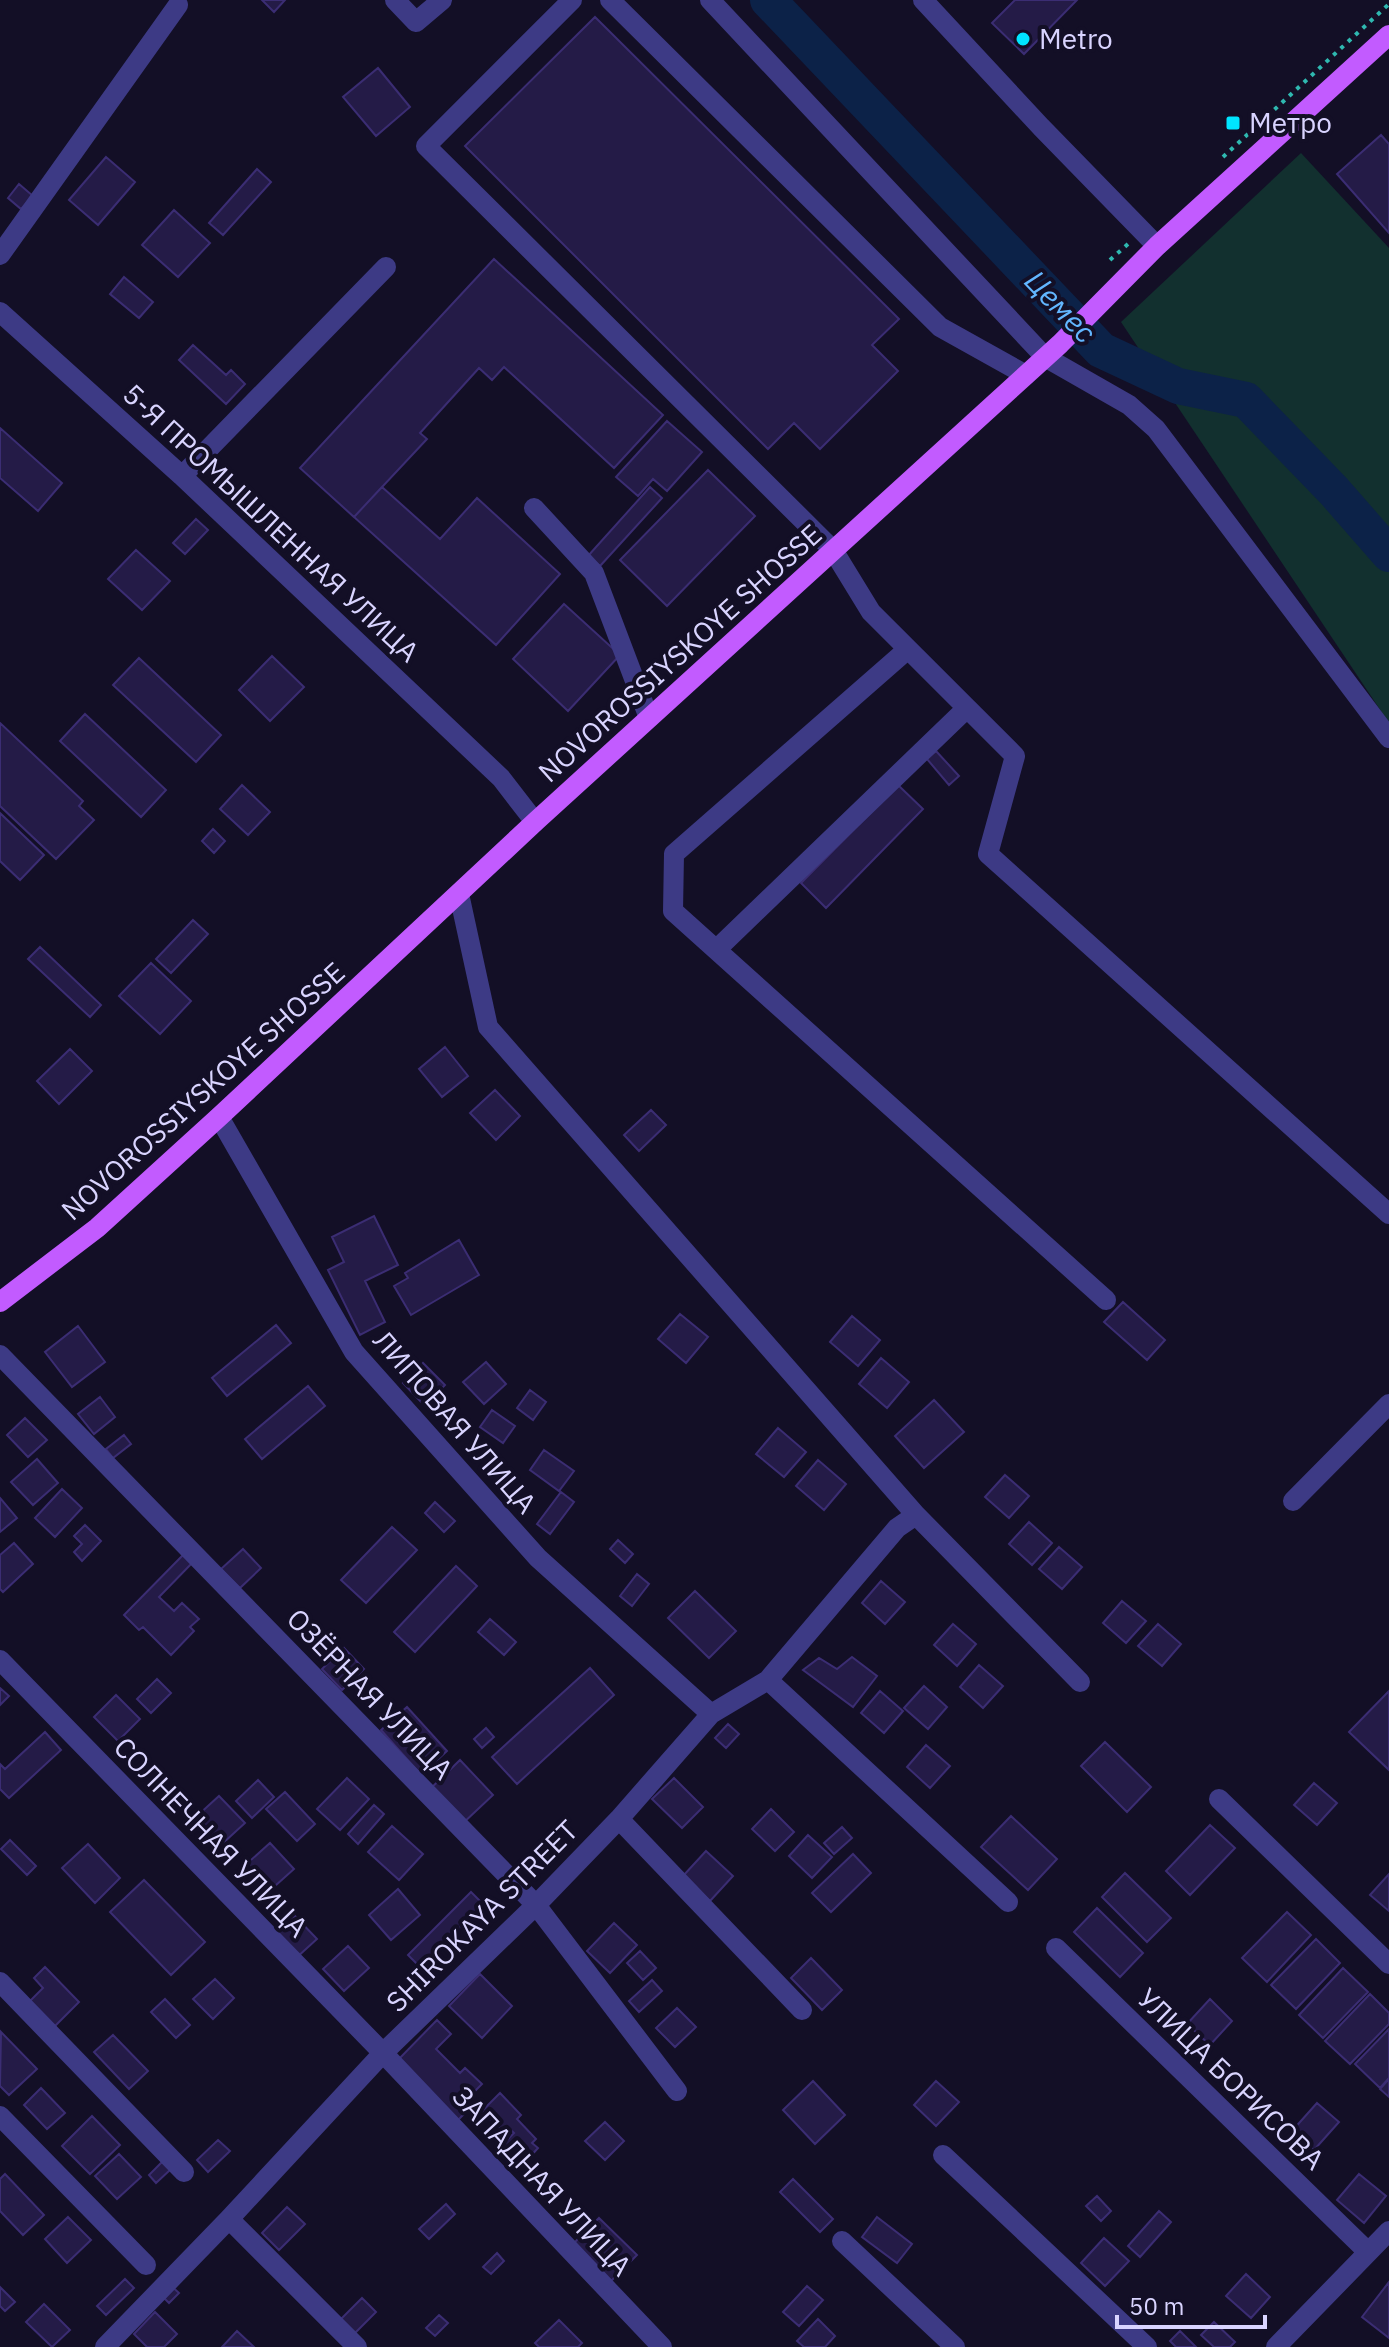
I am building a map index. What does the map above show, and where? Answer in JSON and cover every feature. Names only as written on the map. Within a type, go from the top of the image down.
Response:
[{"type":"main road","name":"NOVOROSSIYSKOYE SHOSSE","points":[[0,1302],[97,1228],[219,1117],[535,822],[1026,375],[1157,246],[1389,36]]},
{"type":"street","points":[[395,0],[416,22],[442,0]]},
{"type":"street","points":[[572,0],[426,146],[833,550],[871,612],[1015,756],[988,854],[1389,1214]]},
{"type":"street","points":[[610,0],[940,327],[1026,375]]},
{"type":"street","points":[[710,0],[1052,350],[1129,405],[1156,429],[1389,738]]},
{"type":"street","points":[[923,0],[1157,246]]},
{"type":"street","points":[[0,255],[178,5]]},
{"type":"street","points":[[182,476],[386,267]]},
{"type":"street","name":"5-Я ПРОМЫШЛЕННАЯ УЛИЦА","points":[[0,312],[182,476],[501,778],[535,822]]},
{"type":"street","points":[[534,508],[594,573],[649,718]]},
{"type":"street","points":[[908,649],[674,854],[673,911],[1106,1300]]},
{"type":"street","points":[[717,949],[967,708]]},
{"type":"street","points":[[459,894],[488,1027],[916,1515],[1080,1682]]},
{"type":"street","name":"ЛИПОВАЯ УЛИЦА","points":[[219,1117],[354,1352],[538,1558],[711,1714]]},
{"type":"street","name":"ОЗЁРНАЯ УЛИЦА","points":[[0,1355],[536,1905],[677,2091]]},
{"type":"street","points":[[1293,1501],[1389,1404]]},
{"type":"street","name":"SHIROKAYA STREET","points":[[105,2347],[383,2053],[536,1905],[619,1819],[711,1714],[768,1680],[897,1528],[916,1515]]},
{"type":"street","name":"СОЛНЕЧНАЯ УЛИЦА","points":[[0,1660],[383,2053]]},
{"type":"street","points":[[768,1680],[1008,1902]]},
{"type":"street","points":[[1219,1799],[1389,1964]]},
{"type":"street","points":[[619,1819],[802,2010]]},
{"type":"street","name":"УЛИЦА БОРИСОВА","points":[[1056,1948],[1367,2251]]},
{"type":"street","points":[[0,1982],[184,2172]]},
{"type":"street","name":"ЗАПАДНАЯ УЛИЦА","points":[[383,2053],[662,2347]]},
{"type":"street","points":[[0,2116],[146,2265]]},
{"type":"street","points":[[943,2155],[1147,2347]]},
{"type":"street","points":[[229,2219],[357,2347]]},
{"type":"street","points":[[1276,2347],[1389,2231]]},
{"type":"street","points":[[842,2241],[955,2347]]},
{"type":"path","points":[[1213,166],[1389,4]]},
{"type":"path","points":[[1110,260],[1143,231]]},
{"type":"green space","points":[[1301,153],[1389,248],[1389,723],[1121,322]]},
{"type":"building","points":[[262,0],[285,0],[274,12]]},
{"type":"building","name":"Metro","points":[[1015,0],[1077,0],[1024,54],[992,23]]},
{"type":"building","points":[[595,17],[899,319],[872,345],[898,371],[820,449],[794,423],[768,449],[465,146]]},
{"type":"building","points":[[378,68],[410,107],[376,136],[343,97]]},
{"type":"building","points":[[1381,135],[1389,144],[1389,233],[1337,174]]},
{"type":"building","points":[[106,157],[135,182],[98,225],[69,200]]},
{"type":"building","points":[[257,169],[271,182],[223,235],[209,223]]},
{"type":"building","points":[[19,184],[33,196],[21,209],[8,198]]},
{"type":"building","points":[[174,210],[210,243],[178,277],[142,245]]},
{"type":"building","points":[[494,259],[663,415],[614,468],[504,367],[492,380],[479,368],[420,433],[427,439],[354,517],[300,468]]},
{"type":"building","points":[[124,277],[153,302],[139,318],[110,294]]},
{"type":"building","points":[[193,345],[226,375],[231,370],[245,384],[226,404],[179,360]]},
{"type":"building","points":[[667,421],[702,452],[667,491],[653,479],[638,496],[616,477]]},
{"type":"building","points":[[0,428],[62,483],[38,511],[0,478]]},
{"type":"building","points":[[708,470],[755,516],[667,606],[620,560]]},
{"type":"building","points":[[382,487],[440,539],[477,498],[560,574],[496,645],[354,517]]},
{"type":"building","points":[[650,487],[662,498],[600,566],[588,556]]},
{"type":"building","points":[[196,519],[208,530],[185,554],[173,543]]},
{"type":"building","points":[[136,550],[170,581],[142,610],[108,579]]},
{"type":"building","points":[[564,604],[620,655],[568,711],[513,659]]},
{"type":"building","points":[[272,656],[304,687],[270,721],[239,690]]},
{"type":"building","points":[[139,658],[221,735],[196,762],[113,685]]},
{"type":"building","points":[[85,714],[166,790],[141,817],[60,741]]},
{"type":"building","points":[[0,723],[83,801],[79,806],[94,820],[56,859],[0,806]]},
{"type":"building","points":[[936,751],[959,776],[949,785],[927,759]]},
{"type":"building","points":[[242,785],[270,812],[248,835],[220,809]]},
{"type":"building","points":[[898,785],[923,809],[826,908],[801,883]]},
{"type":"building","points":[[0,813],[44,855],[20,880],[0,861]]},
{"type":"building","points":[[213,829],[225,841],[214,853],[202,841]]},
{"type":"building","points":[[193,920],[208,934],[171,973],[156,959]]},
{"type":"building","points":[[40,947],[101,1005],[90,1017],[28,959]]},
{"type":"building","points":[[151,963],[191,1001],[160,1034],[119,996]]},
{"type":"building","points":[[445,1047],[468,1076],[442,1097],[419,1069]]},
{"type":"building","points":[[70,1049],[92,1071],[59,1104],[37,1081]]},
{"type":"building","points":[[495,1090],[520,1116],[496,1140],[470,1113]]},
{"type":"building","points":[[651,1110],[666,1125],[639,1151],[624,1135]]},
{"type":"building","points":[[374,1216],[398,1265],[365,1281],[385,1322],[360,1335],[328,1270],[344,1262],[332,1237]]},
{"type":"building","points":[[459,1240],[479,1275],[411,1315],[394,1286],[408,1278],[405,1273]]},
{"type":"building","points":[[1123,1302],[1165,1340],[1147,1360],[1104,1322]]},
{"type":"building","points":[[680,1314],[708,1337],[686,1363],[658,1339]]},
{"type":"building","points":[[852,1316],[880,1340],[858,1366],[830,1342]]},
{"type":"building","points":[[276,1325],[291,1343],[227,1396],[212,1378]]},
{"type":"building","points":[[78,1326],[105,1362],[72,1387],[45,1352]]},
{"type":"building","points":[[881,1358],[909,1382],[887,1408],[859,1384]]},
{"type":"building","points":[[486,1362],[506,1384],[484,1404],[463,1382]]},
{"type":"building","points":[[423,1363],[445,1385],[425,1406],[403,1383]]},
{"type":"building","points":[[308,1386],[325,1406],[262,1459],[245,1439]]},
{"type":"building","points":[[530,1390],[546,1402],[533,1420],[517,1408]]},
{"type":"building","points":[[100,1397],[115,1417],[94,1434],[78,1414]]},
{"type":"building","points":[[934,1400],[964,1432],[924,1468],[895,1436]]},
{"type":"building","points":[[492,1410],[515,1426],[503,1443],[480,1427]]},
{"type":"building","points":[[25,1418],[47,1440],[28,1457],[7,1435]]},
{"type":"building","points":[[778,1428],[806,1452],[784,1477],[756,1454]]},
{"type":"building","points":[[124,1435],[131,1444],[113,1458],[106,1449]]},
{"type":"building","points":[[544,1450],[574,1471],[559,1491],[530,1470]]},
{"type":"building","points":[[37,1459],[58,1483],[33,1505],[11,1482]]},
{"type":"building","points":[[818,1460],[846,1484],[824,1510],[796,1486]]},
{"type":"building","points":[[1005,1475],[1029,1496],[1009,1518],[985,1497]]},
{"type":"building","points":[[62,1489],[82,1508],[55,1537],[35,1518]]},
{"type":"building","points":[[561,1492],[574,1502],[550,1534],[537,1524]]},
{"type":"building","points":[[0,1498],[17,1518],[0,1532]]},
{"type":"building","points":[[435,1502],[455,1521],[444,1532],[425,1513]]},
{"type":"building","points":[[1029,1522],[1052,1543],[1032,1565],[1009,1544]]},
{"type":"building","points":[[85,1525],[101,1541],[82,1561],[74,1552],[82,1544],[74,1536]]},
{"type":"building","points":[[392,1527],[417,1550],[366,1603],[341,1580]]},
{"type":"building","points":[[618,1540],[633,1554],[625,1563],[610,1549]]},
{"type":"building","points":[[14,1543],[33,1564],[3,1592],[0,1589],[0,1555]]},
{"type":"building","points":[[1059,1547],[1082,1567],[1062,1589],[1039,1569]]},
{"type":"building","points":[[243,1549],[261,1568],[240,1588],[221,1569]]},
{"type":"building","points":[[186,1552],[195,1560],[159,1597],[174,1611],[182,1603],[199,1619],[190,1627],[194,1631],[171,1655],[143,1627],[139,1630],[124,1615]]},
{"type":"building","points":[[456,1566],[477,1586],[415,1652],[394,1632]]},
{"type":"building","points":[[637,1574],[649,1584],[632,1606],[620,1596]]},
{"type":"building","points":[[881,1581],[905,1602],[885,1624],[862,1603]]},
{"type":"building","points":[[695,1591],[736,1631],[709,1658],[668,1618]]},
{"type":"building","points":[[1122,1601],[1146,1621],[1126,1643],[1103,1623]]},
{"type":"building","points":[[490,1619],[516,1642],[504,1655],[478,1632]]},
{"type":"building","points":[[953,1624],[976,1644],[957,1666],[934,1645]]},
{"type":"building","points":[[1158,1624],[1181,1644],[1162,1666],[1138,1646]]},
{"type":"building","points":[[344,1648],[364,1669],[342,1690],[322,1669]]},
{"type":"building","points":[[852,1657],[877,1676],[853,1707],[803,1670],[819,1658],[837,1669]]},
{"type":"building","points":[[979,1665],[1003,1686],[983,1708],[960,1687]]},
{"type":"building","points":[[590,1668],[614,1695],[517,1784],[492,1757]]},
{"type":"building","points":[[157,1679],[171,1693],[151,1713],[137,1699]]},
{"type":"building","points":[[924,1686],[947,1707],[928,1729],[904,1708]]},
{"type":"building","points":[[0,1688],[9,1696],[0,1705]]},
{"type":"building","points":[[880,1691],[903,1711],[884,1733],[861,1713]]},
{"type":"building","points":[[1389,1691],[1389,1770],[1349,1732]]},
{"type":"building","points":[[116,1695],[140,1719],[118,1741],[94,1717]]},
{"type":"building","points":[[407,1707],[447,1751],[421,1775],[381,1730]]},
{"type":"building","points":[[728,1724],[739,1734],[726,1748],[715,1738]]},
{"type":"building","points":[[486,1728],[494,1737],[482,1748],[474,1739]]},
{"type":"building","points":[[45,1732],[61,1750],[9,1798],[0,1789],[0,1764],[5,1769]]},
{"type":"building","points":[[1105,1742],[1151,1787],[1127,1812],[1081,1766]]},
{"type":"building","points":[[926,1745],[950,1766],[930,1788],[907,1767]]},
{"type":"building","points":[[460,1760],[493,1795],[461,1825],[428,1791]]},
{"type":"building","points":[[347,1778],[369,1799],[340,1830],[317,1809]]},
{"type":"building","points":[[674,1778],[703,1807],[682,1828],[652,1799]]},
{"type":"building","points":[[258,1780],[274,1797],[252,1818],[236,1801]]},
{"type":"building","points":[[1314,1783],[1337,1803],[1317,1825],[1294,1805]]},
{"type":"building","points":[[285,1792],[315,1824],[297,1841],[266,1809]]},
{"type":"building","points":[[219,1796],[245,1823],[222,1844],[197,1816]]},
{"type":"building","points":[[374,1805],[384,1814],[358,1844],[348,1834]]},
{"type":"building","points":[[771,1809],[794,1832],[775,1851],[752,1829]]},
{"type":"building","points":[[1011,1816],[1057,1859],[1028,1890],[981,1847]]},
{"type":"building","points":[[1210,1825],[1235,1848],[1190,1895],[1166,1871]]},
{"type":"building","points":[[392,1826],[423,1854],[399,1880],[368,1852]]},
{"type":"building","points":[[842,1827],[852,1838],[834,1854],[824,1843]]},
{"type":"building","points":[[808,1835],[832,1857],[812,1878],[789,1856]]},
{"type":"building","points":[[10,1840],[36,1866],[27,1875],[1,1849]]},
{"type":"building","points":[[270,1843],[294,1869],[266,1894],[242,1868]]},
{"type":"building","points":[[88,1844],[120,1878],[95,1903],[62,1868]]},
{"type":"building","points":[[706,1851],[733,1876],[710,1901],[683,1876]]},
{"type":"building","points":[[853,1854],[871,1873],[831,1912],[812,1893]]},
{"type":"building","points":[[1125,1873],[1171,1918],[1147,1942],[1102,1897]]},
{"type":"building","points":[[1389,1874],[1389,1911],[1370,1895]]},
{"type":"building","points":[[144,1880],[205,1942],[171,1975],[110,1912]]},
{"type":"building","points":[[398,1889],[420,1915],[391,1940],[369,1915]]},
{"type":"building","points":[[471,1892],[483,1904],[420,1967],[408,1955]]},
{"type":"building","points":[[1097,1908],[1143,1953],[1120,1977],[1074,1932]]},
{"type":"building","points":[[1287,1912],[1311,1935],[1267,1982],[1242,1958]]},
{"type":"building","points":[[295,1916],[317,1939],[296,1958],[275,1936]]},
{"type":"building","points":[[614,1923],[637,1945],[610,1973],[587,1951]]},
{"type":"building","points":[[1316,1939],[1340,1963],[1296,2009],[1271,1985]]},
{"type":"building","points":[[348,1946],[369,1968],[344,1991],[323,1969]]},
{"type":"building","points":[[640,1951],[656,1968],[643,1980],[627,1963]]},
{"type":"building","points":[[811,1958],[842,1990],[822,2010],[791,1978]]},
{"type":"building","points":[[45,1967],[79,2002],[55,2026],[30,2001],[43,1988],[34,1978]]},
{"type":"building","points":[[1343,1968],[1368,1992],[1323,2038],[1299,2015]]},
{"type":"building","points":[[480,1974],[512,2006],[482,2038],[449,2006]]},
{"type":"building","points":[[215,1979],[234,1998],[213,2019],[193,1999]]},
{"type":"building","points":[[652,1980],[662,1991],[639,2012],[629,2001]]},
{"type":"building","points":[[1370,1994],[1389,2013],[1389,2024],[1350,2064],[1325,2041]]},
{"type":"building","points":[[165,1999],[190,2025],[176,2038],[151,2012]]},
{"type":"building","points":[[1210,1999],[1232,2021],[1210,2045],[1187,2024]]},
{"type":"building","points":[[677,2008],[696,2027],[675,2047],[656,2028]]},
{"type":"building","points":[[437,2020],[451,2034],[436,2049],[460,2073],[465,2068],[482,2084],[463,2103],[469,2109],[456,2122],[395,2063]]},
{"type":"building","points":[[1389,2029],[1389,2078],[1380,2088],[1355,2064]]},
{"type":"building","points":[[1,2032],[37,2069],[9,2095],[0,2086]]},
{"type":"building","points":[[113,2035],[148,2071],[129,2089],[94,2052]]},
{"type":"building","points":[[1389,2079],[1389,2097],[1380,2089]]},
{"type":"building","points":[[813,2081],[845,2115],[815,2144],[783,2110]]},
{"type":"building","points":[[936,2081],[959,2102],[936,2126],[914,2105]]},
{"type":"building","points":[[41,2088],[65,2113],[47,2129],[24,2105]]},
{"type":"building","points":[[500,2093],[521,2115],[517,2119],[536,2139],[532,2143],[538,2148],[529,2158],[524,2153],[515,2162],[500,2147],[514,2133],[508,2127],[503,2132],[482,2111]]},
{"type":"building","points":[[1317,2103],[1339,2122],[1314,2150],[1292,2131]]},
{"type":"building","points":[[92,2116],[120,2145],[90,2174],[62,2146]]},
{"type":"building","points":[[605,2122],[624,2141],[605,2160],[585,2141]]},
{"type":"building","points":[[218,2140],[230,2151],[208,2172],[197,2160]]},
{"type":"building","points":[[119,2154],[141,2177],[117,2199],[95,2176]]},
{"type":"building","points":[[162,2162],[170,2170],[156,2183],[149,2175]]},
{"type":"building","points":[[5,2174],[44,2215],[23,2235],[0,2211],[0,2179]]},
{"type":"building","points":[[1359,2174],[1386,2196],[1364,2223],[1337,2200]]},
{"type":"building","points":[[793,2179],[833,2219],[820,2232],[780,2192]]},
{"type":"building","points":[[1097,2196],[1111,2211],[1101,2221],[1086,2206]]},
{"type":"building","points":[[446,2204],[455,2214],[429,2239],[419,2229]]},
{"type":"building","points":[[287,2207],[305,2224],[279,2250],[262,2233]]},
{"type":"building","points":[[1159,2211],[1171,2222],[1140,2257],[1128,2246]]},
{"type":"building","points":[[68,2217],[91,2240],[67,2263],[45,2239]]},
{"type":"building","points":[[877,2217],[912,2244],[897,2263],[862,2237]]},
{"type":"building","points":[[599,2218],[637,2255],[611,2281],[573,2244]]},
{"type":"building","points":[[1104,2238],[1129,2261],[1105,2286],[1081,2263]]},
{"type":"building","points":[[497,2253],[504,2261],[491,2274],[483,2267]]},
{"type":"building","points":[[1246,2274],[1270,2297],[1251,2318],[1226,2296]]},
{"type":"building","points":[[125,2279],[134,2288],[106,2315],[97,2306]]},
{"type":"building","points":[[1389,2282],[1389,2338],[1362,2317]]},
{"type":"building","points":[[168,2283],[179,2293],[169,2303],[159,2293]]},
{"type":"building","points":[[807,2286],[823,2300],[799,2326],[783,2312]]},
{"type":"building","points":[[0,2287],[15,2302],[5,2311],[0,2306]]},
{"type":"building","points":[[362,2298],[376,2312],[355,2333],[341,2319]]},
{"type":"building","points":[[44,2304],[70,2330],[52,2347],[26,2322]]},
{"type":"building","points":[[155,2312],[177,2334],[164,2347],[147,2347],[134,2334]]},
{"type":"building","points":[[439,2315],[448,2323],[435,2336],[426,2328]]},
{"type":"building","points":[[818,2319],[835,2336],[825,2347],[804,2347],[797,2341]]},
{"type":"building","points":[[559,2320],[582,2343],[578,2347],[539,2347],[535,2343]]},
{"type":"building","points":[[1214,2322],[1235,2342],[1230,2347],[1214,2347],[1201,2335]]},
{"type":"building","points":[[237,2331],[254,2347],[222,2347]]},
{"type":"building","points":[[1180,2331],[1196,2347],[1176,2347],[1170,2341]]},
{"type":"waterway","name":"Цемес","points":[[768,0],[1101,350],[1178,386],[1246,400],[1334,491],[1389,554]]},
{"type":"place","name":"Metro","points":[[1023,39]]},
{"type":"place","name":"Метро","points":[[1233,123]]}]
